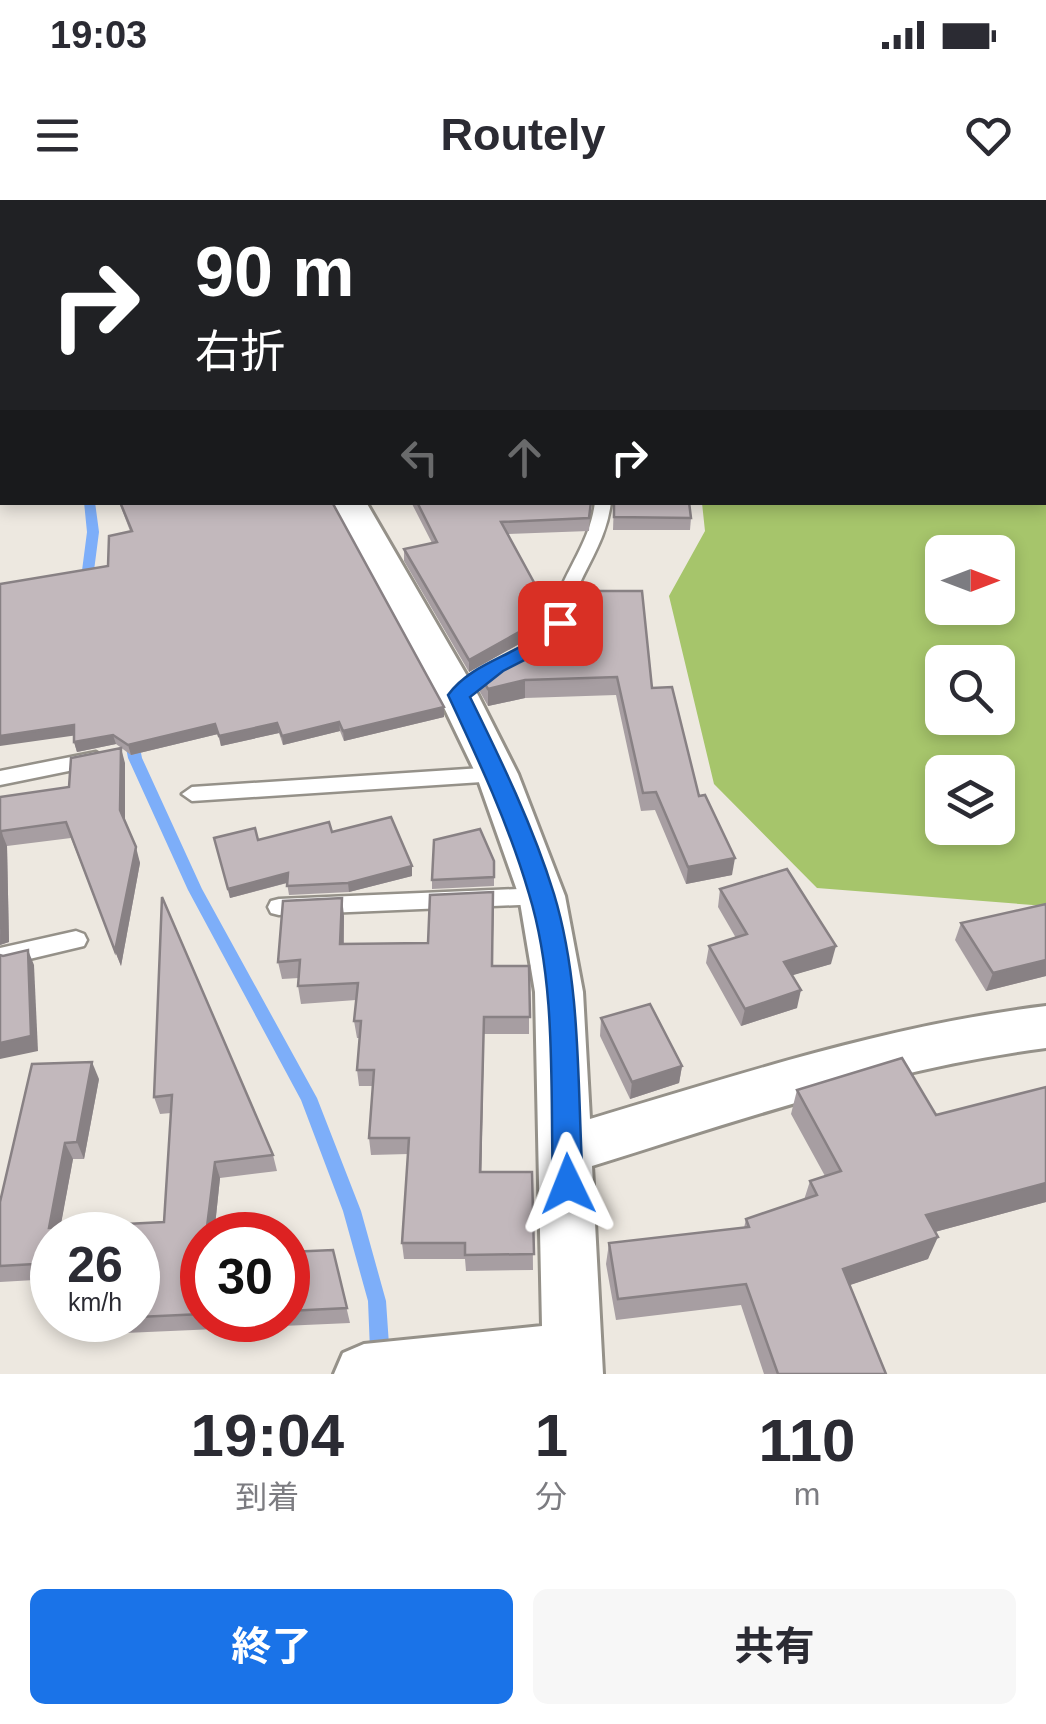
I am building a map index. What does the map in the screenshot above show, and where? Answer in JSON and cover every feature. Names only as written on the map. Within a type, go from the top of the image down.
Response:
[{"type":"street","points":[[351,505],[464,690],[542,896],[559,992],[578,1367],[384,1372]]},
{"type":"street","points":[[567,1150],[882,1057],[1012,1030],[1046,1027]]},
{"type":"lane","points":[[532,649],[544,642],[560,623],[564,600],[601,531],[603,505]]},
{"type":"lane","points":[[0,778],[117,755]]},
{"type":"lane","points":[[192,794],[497,774]]},
{"type":"lane","points":[[279,907],[542,896]]},
{"type":"lane","points":[[0,957],[76,940]]},
{"type":"green space","points":[[702,505],[1046,505],[1046,906],[817,888],[714,784],[669,596],[705,531]]},
{"type":"building","points":[[121,505],[334,505],[444,707],[343,731],[339,722],[282,736],[277,723],[219,736],[215,724],[128,745],[113,735],[74,742],[74,725],[0,736],[0,584],[108,566],[109,536],[132,531]]},
{"type":"building","points":[[418,505],[591,505],[589,518],[501,522],[542,597],[550,597],[549,608],[537,622],[469,660],[404,549],[437,542]]},
{"type":"building","points":[[614,505],[689,505],[691,518],[614,517]]},
{"type":"building","points":[[575,591],[642,591],[652,688],[672,687],[699,796],[705,795],[735,858],[688,867],[656,792],[643,793],[617,677],[525,680],[488,689],[480,674],[503,656],[554,630],[570,612]]},
{"type":"building","points":[[121,748],[120,810],[136,847],[115,951],[66,822],[1,831],[0,928],[0,797],[69,787],[71,758]]},
{"type":"building","points":[[391,817],[412,866],[348,883],[287,886],[288,873],[228,889],[214,838],[255,828],[258,840],[329,822],[332,832]]},
{"type":"building","points":[[480,829],[494,861],[494,877],[432,880],[434,840]]},
{"type":"building","points":[[787,869],[836,946],[784,962],[801,990],[745,1009],[709,946],[747,934],[720,889]]},
{"type":"building","points":[[493,892],[492,966],[529,966],[530,1017],[484,1017],[480,1172],[532,1172],[534,1254],[465,1255],[465,1243],[402,1243],[409,1138],[369,1138],[374,1070],[357,1070],[361,1021],[354,1021],[358,983],[298,986],[300,960],[278,962],[283,901],[342,898],[340,944],[428,943],[430,895]]},
{"type":"building","points":[[162,897],[273,1155],[215,1162],[209,1212],[180,1212],[180,1315],[160,1316],[160,1222],[164,1222],[172,1095],[154,1097]]},
{"type":"building","points":[[1046,904],[1046,960],[993,973],[961,923]]},
{"type":"building","points":[[28,950],[31,1036],[0,1043],[0,955]]},
{"type":"building","points":[[650,1004],[682,1066],[632,1082],[601,1018]]},
{"type":"building","points":[[902,1058],[936,1115],[1046,1087],[1046,1183],[926,1215],[938,1237],[843,1269],[886,1374],[778,1374],[746,1284],[618,1299],[609,1243],[749,1227],[746,1219],[817,1195],[810,1181],[841,1171],[797,1090]]},
{"type":"building","points":[[92,1062],[77,1142],[65,1143],[52,1212],[30,1212],[30,1264],[0,1266],[0,1202],[32,1064]]},
{"type":"building","points":[[333,1250],[347,1308],[310,1310],[310,1251]]},
{"type":"waterway","points":[[86,586],[93,532],[89,505]]},
{"type":"waterway","points":[[131,738],[135,758],[195,890],[309,1098],[352,1211],[377,1301],[381,1374]]},
{"type":"route","points":[[560,623],[544,642],[496,666],[458,695],[497,774],[542,896],[559,992],[568,1184]]}]
